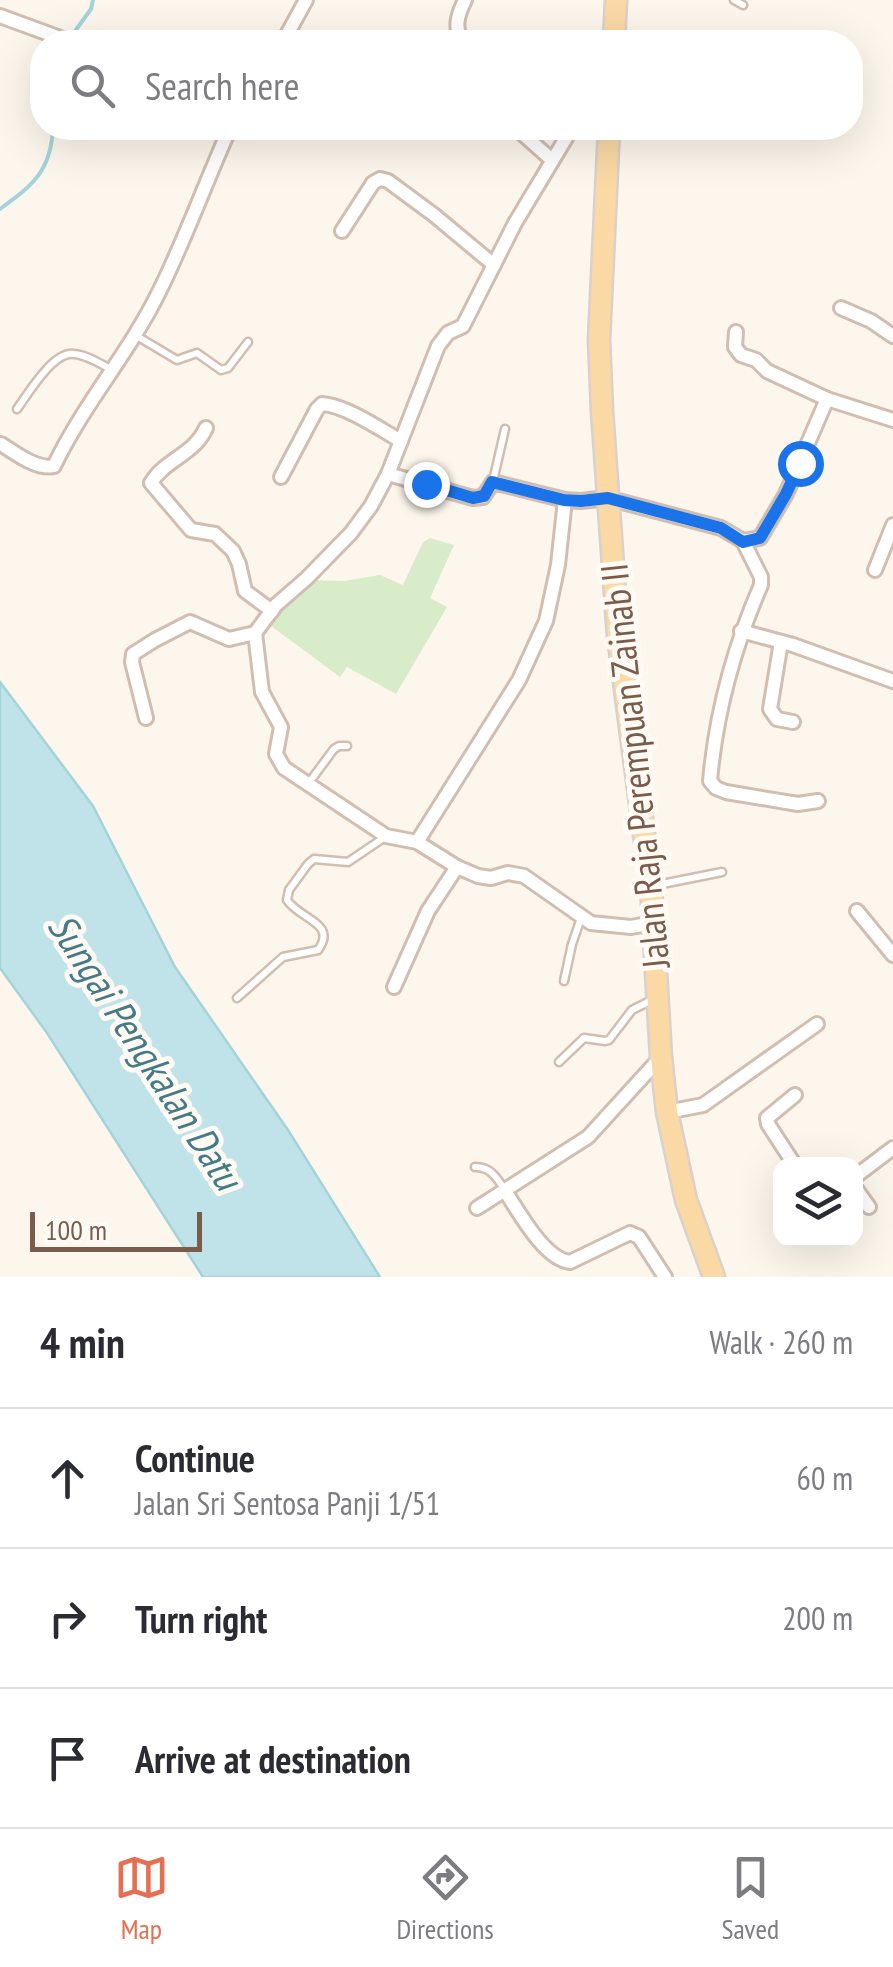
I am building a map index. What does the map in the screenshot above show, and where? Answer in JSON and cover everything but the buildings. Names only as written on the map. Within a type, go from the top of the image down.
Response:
[{"type":"main road","points":[[615,30],[616,0]]},
{"type":"main road","name":"Jalan Raja Perempuan Zainab II","points":[[608,140],[599,340],[618,636],[651,887],[667,1112],[686,1200],[714,1277]]},
{"type":"street","points":[[290,30],[306,0]]},
{"type":"street","points":[[459,30],[457,21],[466,0]]},
{"type":"street","points":[[0,16],[39,30]]},
{"type":"street","points":[[1,444],[19,456],[51,468],[159,294],[225,140]]},
{"type":"street","points":[[530,140],[552,160]]},
{"type":"street","points":[[146,718],[132,660],[136,652],[190,622],[229,640],[255,633],[351,533],[371,506],[388,474],[438,346],[448,333],[463,326],[564,140]]},
{"type":"street","points":[[342,230],[380,178],[434,214],[494,265]]},
{"type":"street","points":[[841,308],[893,336]]},
{"type":"street","points":[[736,332],[734,346],[740,355],[756,360],[768,371],[828,400],[893,420]]},
{"type":"street","points":[[743,542],[760,538],[786,494],[828,400]]},
{"type":"street","points":[[281,477],[322,404],[330,404],[401,440]]},
{"type":"street","points":[[206,428],[190,450],[157,473],[151,483],[191,530],[214,534],[233,551],[245,591],[272,611]]},
{"type":"street","points":[[388,474],[473,498],[484,496],[492,482],[564,500],[609,498],[721,528],[743,542],[761,584],[728,672],[710,777],[712,785],[726,792],[798,804],[818,801]]},
{"type":"street","points":[[417,842],[518,680],[546,622],[558,565],[564,500]]},
{"type":"street","points":[[874,570],[893,525]]},
{"type":"street","points":[[741,631],[893,681]]},
{"type":"street","points":[[255,633],[262,692],[281,726],[276,749],[277,760],[284,768],[386,836],[417,842],[457,867],[485,878],[508,873],[524,876],[591,923],[631,927],[653,923]]},
{"type":"street","points":[[781,642],[770,709],[777,719],[793,722]]},
{"type":"street","points":[[394,987],[428,911],[457,867]]},
{"type":"street","points":[[857,911],[892,953]]},
{"type":"street","points":[[667,1112],[703,1105],[817,1024]]},
{"type":"street","points":[[477,1208],[588,1138],[661,1057]]},
{"type":"street","points":[[789,1157],[768,1118],[795,1095]]},
{"type":"street","points":[[863,1171],[893,1148]]},
{"type":"street","points":[[502,1193],[557,1259],[570,1262],[634,1234],[665,1277]]},
{"type":"street","points":[[863,1198],[869,1207]]},
{"type":"lane","points":[[734,0],[743,5]]},
{"type":"lane","points":[[134,334],[177,360],[197,353],[221,370],[230,366],[248,342]]},
{"type":"lane","points":[[17,410],[56,359],[66,354],[113,370]]},
{"type":"lane","points":[[492,482],[504,429]]},
{"type":"lane","points":[[272,611],[285,619]]},
{"type":"lane","points":[[308,784],[334,749],[347,746]]},
{"type":"lane","points":[[237,998],[283,957],[318,950],[322,944],[322,929],[287,900],[289,890],[308,864],[326,859],[348,862],[386,836]]},
{"type":"lane","points":[[651,887],[722,872]]},
{"type":"lane","points":[[564,981],[582,917]]},
{"type":"lane","points":[[559,1062],[584,1038],[610,1040],[632,1010],[657,997]]},
{"type":"lane","points":[[474,1167],[485,1167],[494,1173],[502,1193]]},
{"type":"green space","points":[[430,538],[454,545],[430,598],[447,607],[396,694],[347,667],[340,677],[267,623],[309,580],[344,581],[380,575],[403,585],[423,542]]},
{"type":"water","name":"Sungai Pengkalan Datu","points":[[0,682],[93,806],[175,967],[288,1130],[380,1277],[203,1277],[47,1033],[0,968]]},
{"type":"waterway","points":[[76,30],[93,0]]},
{"type":"waterway","points":[[0,209],[38,176],[52,140]]},
{"type":"route","points":[[426,484],[473,498],[484,496],[492,482],[564,500],[608,498],[721,528],[743,542],[760,538],[800,463]]}]
